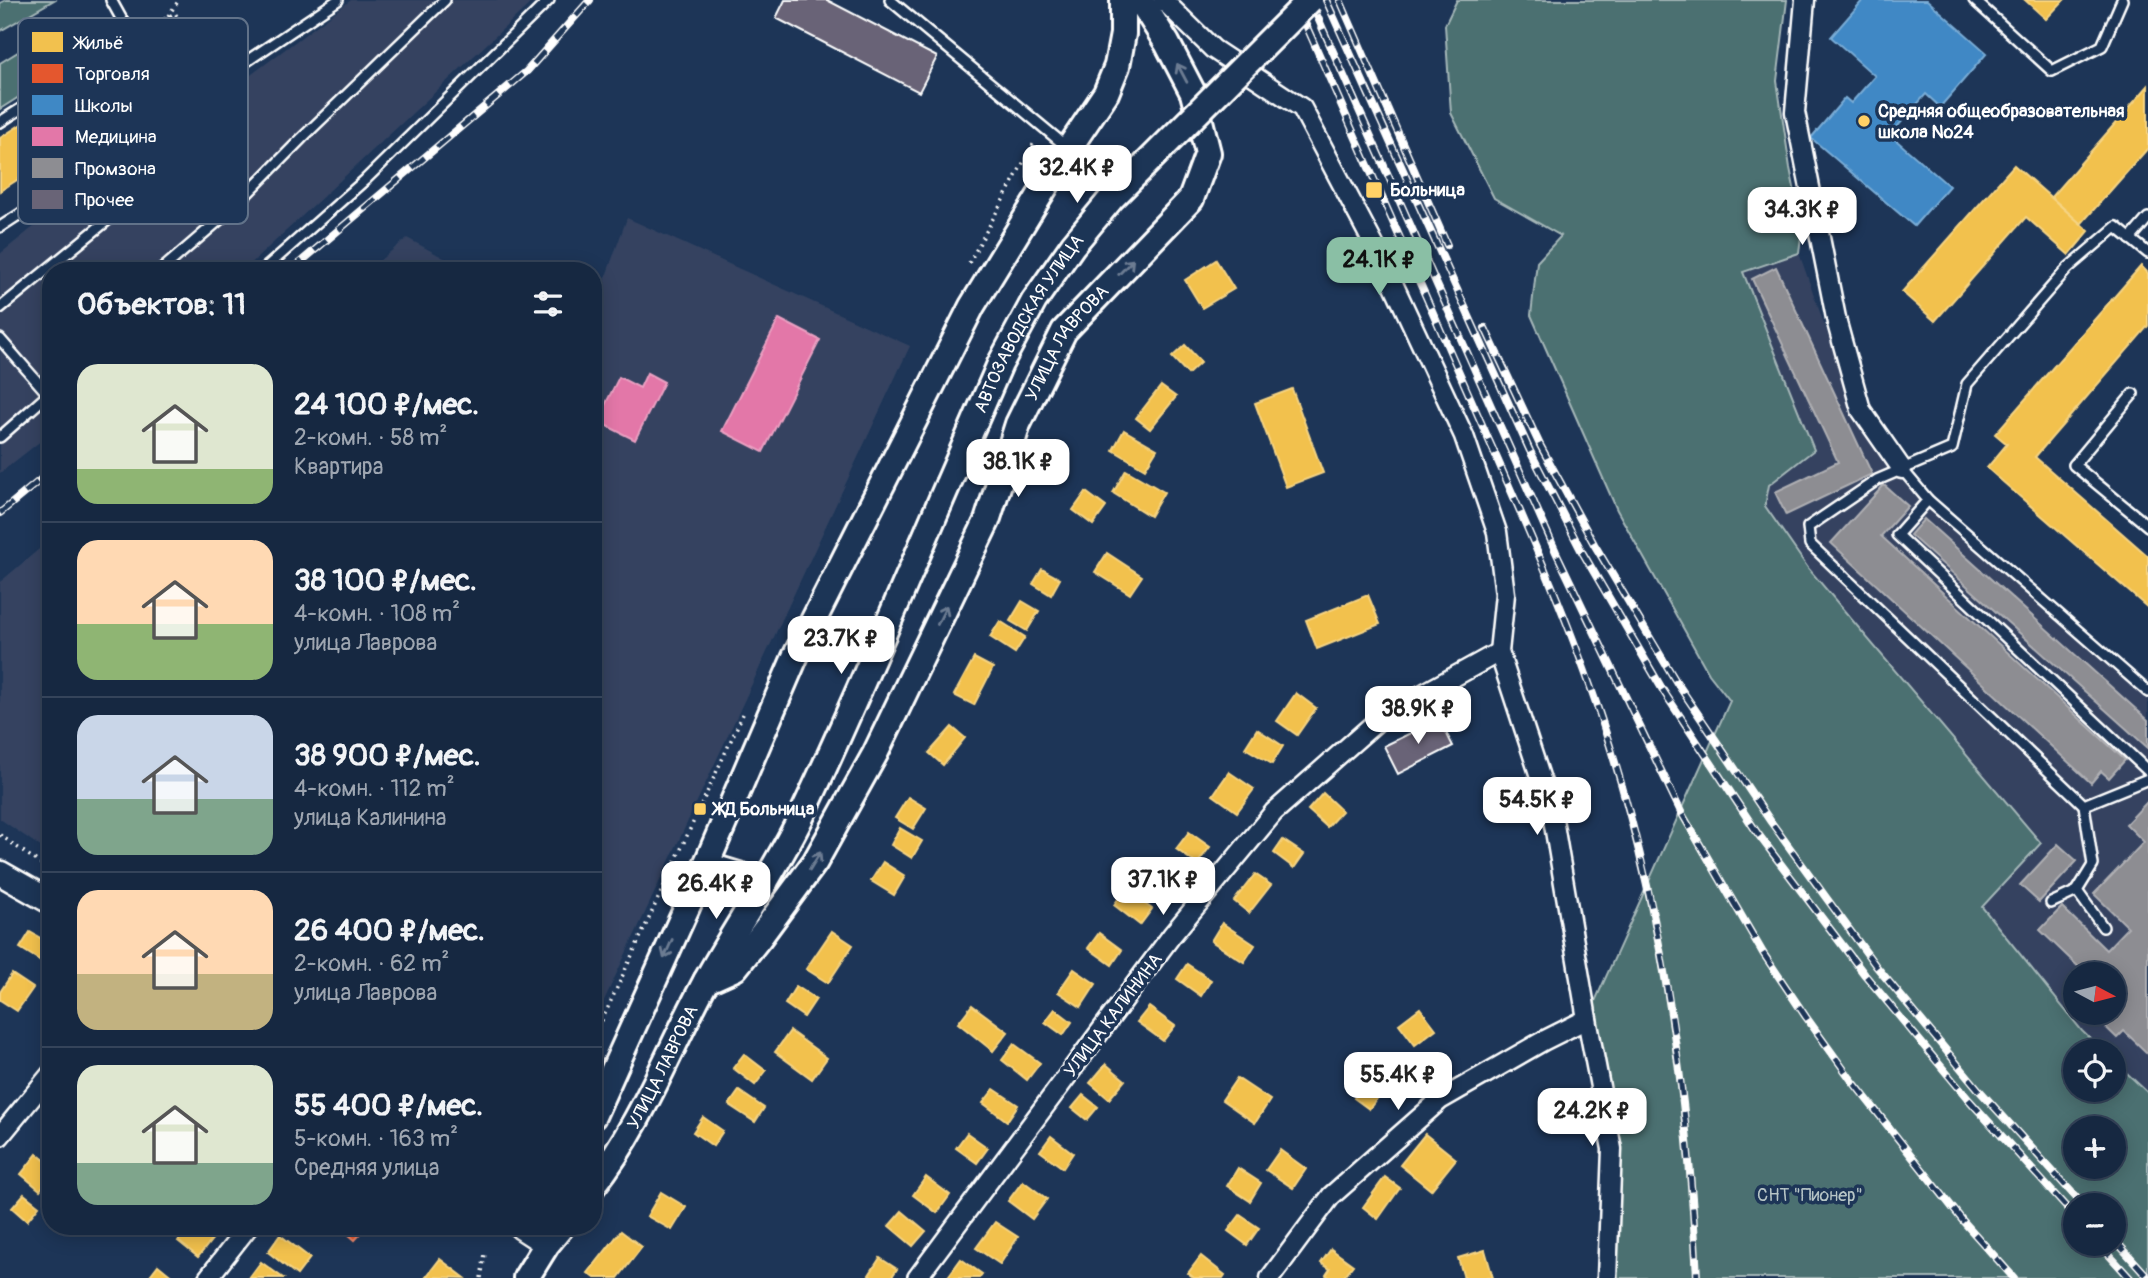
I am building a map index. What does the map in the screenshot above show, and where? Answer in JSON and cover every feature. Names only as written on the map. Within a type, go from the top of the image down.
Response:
[{"type":"main road","points":[[602,1096],[706,865],[795,657],[972,306],[1106,93],[1117,66],[1123,34],[1123,0]]},
{"type":"main road","name":"УЛИЦА ЛАВРОВА","points":[[706,981],[736,968],[760,938],[815,862],[875,754],[987,521],[1018,424],[1064,331],[1191,199],[1208,153],[1193,93],[1167,43],[1140,0]]},
{"type":"main road","name":"АВТОЗАВОДСКАЯ УЛИЦА","points":[[948,484],[1000,364],[1034,300],[1073,245],[1111,199],[1310,0]]},
{"type":"main road","name":"УЛИЦА ЛАВРОВА","points":[[602,1172],[651,1094],[706,981],[801,817],[859,691],[948,484]]},
{"type":"main road","points":[[706,865],[765,883]]},
{"type":"main road","points":[[526,1278],[551,1235]]},
{"type":"street","points":[[1164,0],[1213,49],[1302,108],[1377,250],[1464,436],[1497,532],[1505,594],[1499,652],[1552,813],[1612,1149],[1607,1278]]},
{"type":"street","points":[[1805,0],[1795,112],[1837,323],[1861,410],[1902,469]]},
{"type":"street","name":"УЛИЦА КАЛИНИНА","points":[[917,1278],[1172,935],[1274,812],[1383,716],[1499,652]]},
{"type":"street","points":[[0,873],[42,897]]},
{"type":"street","points":[[1270,1278],[1331,1196],[1440,1100],[1587,1019]]},
{"type":"street","points":[[0,1136],[42,1085]]},
{"type":"street","points":[[208,1278],[242,1235]]},
{"type":"lane","points":[[111,0],[121,18]]},
{"type":"lane","points":[[248,60],[338,0]]},
{"type":"lane","points":[[248,193],[445,0]]},
{"type":"lane","points":[[272,262],[365,180],[549,0]]},
{"type":"lane","points":[[890,0],[1069,148]]},
{"type":"lane","points":[[1974,0],[2052,71],[2102,46],[2122,0]]},
{"type":"lane","points":[[0,122],[18,111]]},
{"type":"lane","points":[[0,227],[18,215]]},
{"type":"lane","points":[[2130,239],[2148,218]]},
{"type":"lane","points":[[56,262],[103,224]]},
{"type":"lane","points":[[170,262],[215,224]]},
{"type":"lane","points":[[2051,903],[2077,891],[2093,865],[2084,806],[1810,544],[1808,527],[1877,481],[1952,448],[1967,384],[2068,268],[2116,227],[2148,253]]},
{"type":"lane","points":[[0,308],[42,274]]},
{"type":"lane","points":[[0,339],[42,384]]},
{"type":"lane","points":[[2133,394],[2074,465],[2148,526]]},
{"type":"lane","points":[[0,436],[42,400]]},
{"type":"lane","points":[[1902,469],[1928,500],[2148,692]]},
{"type":"lane","points":[[1928,500],[1897,535],[2148,771]]},
{"type":"lane","points":[[2084,806],[2148,779]]},
{"type":"lane","points":[[2077,891],[2103,927]]},
{"type":"path","points":[[167,18],[179,0]]},
{"type":"path","points":[[167,18],[175,13],[178,18]]},
{"type":"path","points":[[0,835],[42,865]]},
{"type":"path","points":[[481,1278],[485,1254]]},
{"type":"shaded area","points":[[351,0],[534,0],[253,262],[42,262],[42,440],[0,473],[0,254],[38,224],[248,224],[248,77]]},
{"type":"shaded area","points":[[627,218],[910,346],[602,1005],[602,287]]},
{"type":"shaded area","points":[[407,238],[451,262],[378,262]]},
{"type":"shaded area","points":[[1799,253],[1861,428],[1928,500],[2148,692],[2148,1093],[2126,1072],[2126,1039],[2090,1039],[2078,1026],[2126,1026],[2126,962],[2063,962],[2063,1007],[1982,907],[2041,843],[1808,568],[1765,506],[1769,485],[1743,272]]},
{"type":"shaded area","points":[[42,547],[42,848],[0,819],[0,582]]},
{"type":"green space","points":[[6,0],[54,0],[18,18],[18,21],[0,31],[0,3]]},
{"type":"green space","name":"СНТ \"Пионер\"","points":[[1457,0],[1787,0],[1777,81],[1802,227],[1799,253],[1743,272],[1814,450],[1769,485],[1765,506],[1808,568],[2041,843],[1982,907],[2063,1007],[2063,1026],[2078,1026],[2090,1039],[2063,1039],[2063,1102],[2126,1102],[2126,1072],[2148,1093],[2148,1278],[1607,1278],[1612,1149],[1587,1019],[1730,701],[1709,674],[1617,510],[1531,315],[1537,262],[1561,236],[1494,198],[1451,113],[1445,25]]},
{"type":"green space","points":[[18,52],[18,98],[0,109],[0,63]]},
{"type":"building: Жильё","points":[[2025,0],[2064,0],[2046,19]]},
{"type":"building: Жильё","points":[[2148,86],[2148,148],[2081,224],[2051,197]]},
{"type":"building: Жильё","points":[[18,126],[18,179],[0,191],[0,138]]},
{"type":"building: Жильё","points":[[2014,165],[2089,231],[2069,255],[2026,217],[1935,321],[1902,292]]},
{"type":"building: Жильё","points":[[1216,260],[1234,289],[1202,308],[1185,280]]},
{"type":"building: Жильё","points":[[2141,266],[2148,273],[2148,326],[2035,457],[2148,556],[2148,608],[1987,468],[2007,444],[1995,434]]},
{"type":"building: Жильё","points":[[1185,345],[1201,362],[1188,374],[1172,357]]},
{"type":"building: Жильё","points":[[1161,386],[1176,397],[1150,429],[1136,418]]},
{"type":"building: Жильё","points":[[1292,389],[1323,473],[1286,487],[1255,403]]},
{"type":"building: Жильё","points":[[1124,430],[1157,449],[1145,469],[1113,450]]},
{"type":"building: Жильё","points":[[1126,470],[1164,492],[1150,516],[1113,493]]},
{"type":"building: Жильё","points":[[1086,492],[1106,507],[1093,525],[1073,510]]},
{"type":"building: Жильё","points":[[1107,553],[1142,576],[1130,594],[1095,572]]},
{"type":"building: Жильё","points":[[1042,569],[1060,579],[1051,595],[1033,584]]},
{"type":"building: Жильё","points":[[1368,595],[1380,624],[1317,649],[1306,620]]},
{"type":"building: Жильё","points":[[1022,601],[1039,611],[1027,631],[1010,621]]},
{"type":"building: Жильё","points":[[1000,621],[1025,637],[1015,653],[990,637]]},
{"type":"building: Жильё","points":[[974,658],[993,668],[974,705],[954,695]]},
{"type":"building: Жильё","points":[[1296,693],[1316,708],[1297,735],[1277,721]]},
{"type":"building: Жильё","points":[[952,727],[965,738],[943,765],[929,753]]},
{"type":"building: Жильё","points":[[1257,729],[1283,746],[1272,764],[1245,748]]},
{"type":"building: Жильё","points":[[1229,772],[1254,789],[1237,812],[1213,795]]},
{"type":"building: Жильё","points":[[1323,793],[1342,811],[1327,827],[1308,810]]},
{"type":"building: Жильё","points":[[908,797],[926,808],[913,829],[895,818]]},
{"type":"building: Жильё","points":[[900,828],[922,841],[912,858],[891,845]]},
{"type":"building: Жильё","points":[[1189,832],[1210,847],[1197,864],[1176,849]]},
{"type":"building: Жильё","points":[[1283,840],[1304,854],[1294,868],[1274,853]]},
{"type":"building: Жильё","points":[[883,862],[905,876],[894,895],[871,881]]},
{"type":"building: Жильё","points":[[1255,874],[1271,885],[1249,913],[1234,901]]},
{"type":"building: Жильё","points":[[1125,889],[1152,909],[1140,925],[1114,905]]},
{"type":"building: Жильё","points":[[1222,923],[1255,945],[1244,962],[1211,941]]},
{"type":"building: Жильё","points":[[832,931],[853,945],[828,983],[806,969]]},
{"type":"building: Жильё","points":[[30,932],[42,939],[42,962],[20,948]]},
{"type":"building: Жильё","points":[[1099,933],[1122,950],[1112,965],[1088,948]]},
{"type":"building: Жильё","points":[[1187,964],[1211,980],[1201,996],[1177,979]]},
{"type":"building: Жильё","points":[[1074,969],[1096,984],[1081,1007],[1058,992]]},
{"type":"building: Жильё","points":[[12,974],[33,988],[17,1011],[0,1000],[0,992]]},
{"type":"building: Жильё","points":[[796,986],[816,999],[804,1017],[785,1004]]},
{"type":"building: Жильё","points":[[972,1005],[1008,1032],[993,1051],[958,1023]]},
{"type":"building: Жильё","points":[[1149,1007],[1175,1026],[1163,1041],[1137,1022]]},
{"type":"building: Жильё","points":[[1420,1008],[1436,1029],[1415,1045],[1399,1024]]},
{"type":"building: Жильё","points":[[1055,1009],[1072,1022],[1063,1035],[1045,1022]]},
{"type":"building: Жильё","points":[[790,1031],[827,1058],[812,1079],[775,1052]]},
{"type":"building: Жильё","points":[[1014,1044],[1040,1063],[1027,1080],[1002,1060]]},
{"type":"building: Жильё","points":[[744,1054],[766,1071],[755,1085],[733,1068]]},
{"type":"building: Жильё","points":[[1106,1064],[1125,1080],[1109,1099],[1090,1083]]},
{"type":"building: Жильё","points":[[1374,1072],[1389,1083],[1369,1109],[1354,1098]]},
{"type":"building: Жильё","points":[[1237,1078],[1270,1100],[1255,1123],[1222,1100]]},
{"type":"building: Жильё","points":[[994,1089],[1018,1105],[1007,1121],[983,1103]]},
{"type":"building: Жильё","points":[[739,1091],[764,1108],[755,1122],[729,1105]]},
{"type":"building: Жильё","points":[[1083,1095],[1098,1107],[1087,1120],[1072,1108]]},
{"type":"building: Жильё","points":[[703,1117],[723,1131],[713,1146],[693,1132]]},
{"type":"building: Жильё","points":[[967,1133],[988,1148],[977,1163],[956,1148]]},
{"type":"building: Жильё","points":[[1425,1134],[1456,1159],[1431,1190],[1400,1165]]},
{"type":"building: Жильё","points":[[1051,1136],[1073,1153],[1063,1168],[1040,1151]]},
{"type":"building: Жильё","points":[[1280,1150],[1306,1169],[1293,1188],[1266,1170]]},
{"type":"building: Жильё","points":[[37,1154],[42,1158],[40,1190],[21,1174]]},
{"type":"building: Жильё","points":[[1238,1168],[1261,1183],[1250,1201],[1227,1186]]},
{"type":"building: Жильё","points":[[926,1177],[950,1195],[937,1213],[913,1195]]},
{"type":"building: Жильё","points":[[1385,1177],[1400,1188],[1378,1219],[1363,1207]]},
{"type":"building: Жильё","points":[[1023,1181],[1047,1199],[1032,1219],[1008,1201]]},
{"type":"building: Жильё","points":[[661,1192],[686,1207],[672,1230],[647,1216]]},
{"type":"building: Жильё","points":[[24,1194],[39,1206],[27,1221],[12,1208]]},
{"type":"building: Жильё","points":[[902,1211],[926,1231],[913,1246],[889,1226]]},
{"type":"building: Жильё","points":[[1240,1215],[1259,1228],[1247,1245],[1228,1231]]},
{"type":"building: Жильё","points":[[995,1222],[1018,1237],[1000,1264],[976,1248]]},
{"type":"building: Жильё","points":[[621,1231],[642,1247],[618,1278],[595,1278],[588,1273]]},
{"type":"building: Жильё","points":[[183,1235],[216,1235],[198,1257],[178,1241]]},
{"type":"building: Жильё","points":[[280,1235],[310,1258],[297,1275],[268,1252]]},
{"type":"building: Жильё","points":[[1331,1249],[1353,1265],[1343,1278],[1330,1278],[1326,1275],[1330,1269],[1321,1263]]},
{"type":"building: Жильё","points":[[1485,1250],[1493,1278],[1464,1278],[1458,1258]]},
{"type":"building: Жильё","points":[[1201,1256],[1225,1275],[1223,1278],[1194,1278],[1188,1273]]},
{"type":"building: Жильё","points":[[880,1258],[897,1269],[891,1278],[873,1278],[869,1275]]},
{"type":"building: Жильё","points":[[440,1259],[465,1278],[426,1277]]},
{"type":"building: Жильё","points":[[961,1259],[982,1274],[979,1278],[947,1278]]},
{"type":"building: Жильё","points":[[261,1262],[283,1278],[249,1278]]},
{"type":"building: Жильё","points":[[158,1265],[174,1278],[148,1278]]},
{"type":"building: Школы","name":"Средняя общеобразовательная школа №24","points":[[1863,0],[1927,0],[1987,53],[1940,107],[1926,94],[1890,135],[1949,186],[1914,226],[1811,138],[1845,98],[1851,103],[1875,76],[1831,37]]},
{"type":"building: Медицина","points":[[779,319],[820,340],[763,452],[722,431]]},
{"type":"building: Медицина","points":[[647,373],[664,382],[635,440],[602,424],[602,411],[619,377],[640,388]]},
{"type":"building: Промзона","points":[[1776,267],[1872,474],[1786,515],[1775,492],[1838,462],[1752,279]]},
{"type":"building: Промзона","points":[[1884,485],[1908,506],[1881,536],[2125,760],[2109,778],[2101,771],[2091,783],[1831,543]]},
{"type":"building: Промзона","points":[[1924,519],[2148,720],[2148,748],[1910,535]]},
{"type":"building: Промзона","points":[[2148,801],[2148,1054],[2124,1031],[2117,1038],[2105,1026],[2126,1026],[2126,962],[2073,962],[2040,930],[2062,907],[2106,950],[2128,927],[2094,894],[2144,842],[2126,824]]},
{"type":"building: Промзона","points":[[2058,844],[2077,861],[2039,902],[2020,885]]},
{"type":"building: Прочее","points":[[785,0],[827,0],[937,57],[919,92],[776,18]]},
{"type":"building: Прочее","points":[[1439,719],[1453,746],[1398,774],[1384,746]]},
{"type":"railway","points":[[301,262],[527,71],[590,0]]},
{"type":"railway","points":[[1295,0],[1541,560],[1573,638],[1601,718],[1640,855],[1668,995],[1687,1136],[1697,1278]]},
{"type":"railway","points":[[1310,0],[1556,552],[1681,812],[1763,953],[1806,1017],[1850,1078],[1963,1221],[2014,1278]]},
{"type":"railway","points":[[1326,0],[1530,451],[1581,550],[1664,692],[1758,834],[1865,975],[1969,1100],[2063,1204]]},
{"type":"railway","points":[[1340,0],[1447,245]]},
{"type":"railway","points":[[1485,328],[1540,445],[1594,544],[1677,683],[1771,822],[1876,966],[1979,1090],[2072,1193]]},
{"type":"railway","points":[[0,513],[42,478]]},
{"type":"railway","points":[[2126,1252],[2148,1277]]},
{"type":"railway","points":[[2110,1256],[2130,1278]]},
{"type":"place","name":"Средняя общеобразовательная школа №24","points":[[1864,121]]},
{"type":"place","name":"Больница","points":[[1374,190]]},
{"type":"place","name":"ЖД Больница","points":[[700,809]]}]
